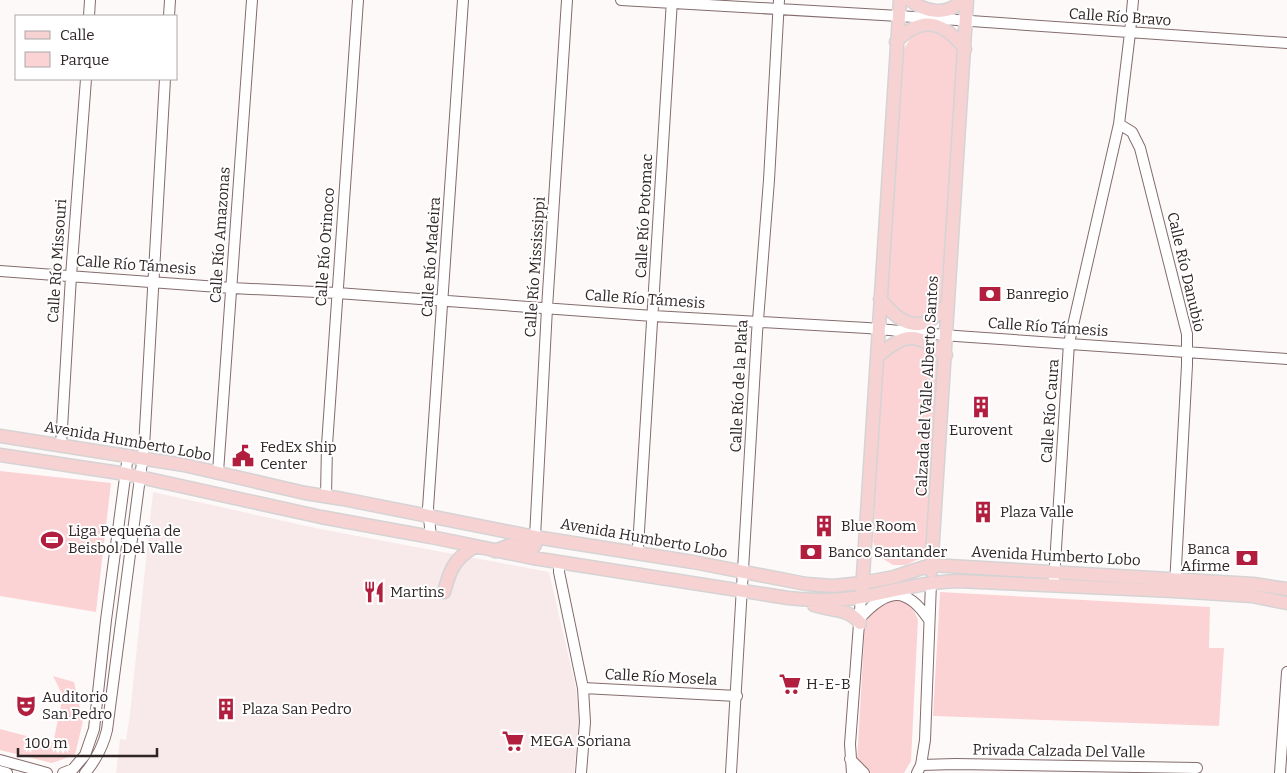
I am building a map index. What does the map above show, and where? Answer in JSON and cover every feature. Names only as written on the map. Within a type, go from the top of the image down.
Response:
[{"type":"main road","points":[[861,597],[900,0]]},
{"type":"main road","points":[[910,0],[925,10],[932,11],[950,9],[962,0]]},
{"type":"main road","name":"Calzada del Valle Alberto Santos","points":[[931,583],[968,0]]},
{"type":"main road","points":[[896,42],[904,34],[917,26],[926,24],[936,25],[944,28],[956,37],[964,49]]},
{"type":"main road","points":[[880,299],[892,314],[904,322],[917,324],[933,319],[948,304]]},
{"type":"main road","points":[[877,357],[902,339],[912,338],[928,342],[946,355]]},
{"type":"main road","points":[[0,429],[17,439]]},
{"type":"main road","name":"Avenida Humberto Lobo","points":[[0,436],[128,455],[218,472],[305,493],[535,537],[806,584],[833,586],[862,583],[894,577],[931,565],[1054,572],[1175,585],[1253,584],[1287,589]]},
{"type":"main road","points":[[0,454],[126,474],[358,524],[559,563],[805,600],[824,601],[861,597],[931,583],[957,581],[1054,586],[1175,585],[1287,602]]},
{"type":"main road","points":[[0,460],[15,456]]},
{"type":"main road","points":[[263,504],[270,496],[275,494],[295,496],[305,493]]},
{"type":"main road","points":[[343,499],[353,512],[358,524]]},
{"type":"main road","points":[[495,551],[510,545],[533,548],[535,537]]},
{"type":"main road","points":[[444,592],[453,566],[463,554],[474,547]]},
{"type":"main road","points":[[805,600],[825,608],[846,612],[860,620]]},
{"type":"street","points":[[89,15],[90,0]]},
{"type":"street","points":[[169,15],[170,0]]},
{"type":"street","name":"Calle Río Amazonas","points":[[218,472],[252,0]]},
{"type":"street","name":"Calle Río Orinoco","points":[[326,496],[326,445],[358,0]]},
{"type":"street","name":"Calle Río Madeira","points":[[431,537],[428,508],[463,0]]},
{"type":"street","name":"Calle Río Mississippi","points":[[535,537],[547,308],[567,0]]},
{"type":"street","name":"Calle Río Bravo","points":[[621,0],[778,5],[966,22],[1287,43]]},
{"type":"street","points":[[1119,124],[1133,0]]},
{"type":"street","name":"Calle Río Potomac","points":[[640,554],[638,547],[672,2]]},
{"type":"street","name":"Calle Río de la Plata","points":[[731,773],[758,322],[769,180],[778,5]]},
{"type":"street","name":"Calle Río Missouri","points":[[61,445],[71,276],[86,80]]},
{"type":"street","points":[[85,773],[97,757],[107,730],[142,458],[165,80]]},
{"type":"street","name":"Calle Río Caura","points":[[1054,586],[1069,343],[1119,124]]},
{"type":"street","name":"Calle Río Danubio","points":[[1119,124],[1132,132],[1140,148],[1183,315],[1186,334],[1187,351],[1175,585]]},
{"type":"street","name":"Calle Río Támesis","points":[[0,271],[653,316],[879,329],[1287,359]]},
{"type":"street","points":[[63,773],[73,769],[82,759],[90,744],[94,729],[106,620],[128,455]]},
{"type":"street","points":[[559,563],[559,572],[583,688],[585,722],[581,773]]},
{"type":"street","name":"Calzada del Valle Alberto Santos","points":[[919,769],[925,740],[931,583]]},
{"type":"street","points":[[860,620],[879,599],[897,595],[911,599],[923,610],[929,620]]},
{"type":"street","points":[[852,773],[850,744],[861,597]]},
{"type":"street","points":[[1280,773],[1287,672]]},
{"type":"street","name":"Calle Río Mosela","points":[[583,688],[737,696]]},
{"type":"street","points":[[0,760],[47,773]]},
{"type":"street","points":[[850,760],[864,773]]},
{"type":"street","name":"Privada Calzada Del Valle","points":[[919,769],[955,764],[1197,768]]},
{"type":"street","points":[[0,771],[6,773]]},
{"type":"shaded area","name":"Plaza San Pedro","points":[[153,492],[320,529],[549,572],[576,689],[579,721],[574,773],[116,773],[120,739],[126,740],[130,714]]},
{"type":"green space","points":[[926,30],[942,31],[961,52],[945,298],[935,312],[920,319],[907,318],[894,310],[887,296],[903,50],[912,36]]},
{"type":"green space","points":[[907,340],[939,354],[928,545],[919,559],[906,565],[893,565],[880,557],[873,542],[882,365],[891,348]]},
{"type":"green space","name":"Liga Pequeña de Beisbol Del Valle","points":[[0,471],[111,483],[96,612],[0,596]]},
{"type":"green space","points":[[940,592],[1210,607],[1209,648],[1224,648],[1219,726],[933,716]]},
{"type":"green space","points":[[885,600],[906,603],[913,609],[918,620],[911,761],[904,773],[870,773],[857,762],[865,622],[873,608]]},
{"type":"green space","points":[[53,676],[74,682],[83,721],[75,755],[52,763],[0,750],[0,729],[53,743],[63,696]]},
{"type":"place","name":"Banregio","points":[[990,294]]},
{"type":"place","name":"Eurovent","points":[[981,407]]},
{"type":"place","name":"FedEx Ship Center","points":[[243,456]]},
{"type":"place","name":"Plaza Valle","points":[[983,512]]},
{"type":"place","name":"Blue Room","points":[[824,526]]},
{"type":"place","name":"Liga Pequeña de Beisbol Del Valle","points":[[52,540]]},
{"type":"place","name":"Banco Santander","points":[[811,552]]},
{"type":"place","name":"Banca Afirme","points":[[1247,558]]},
{"type":"place","name":"Martins","points":[[374,592]]},
{"type":"place","name":"H-E-B","points":[[790,684]]},
{"type":"place","name":"Auditorio San Pedro","points":[[26,706]]},
{"type":"place","name":"Plaza San Pedro","points":[[226,709]]},
{"type":"place","name":"MEGA Soriana","points":[[513,741]]}]
